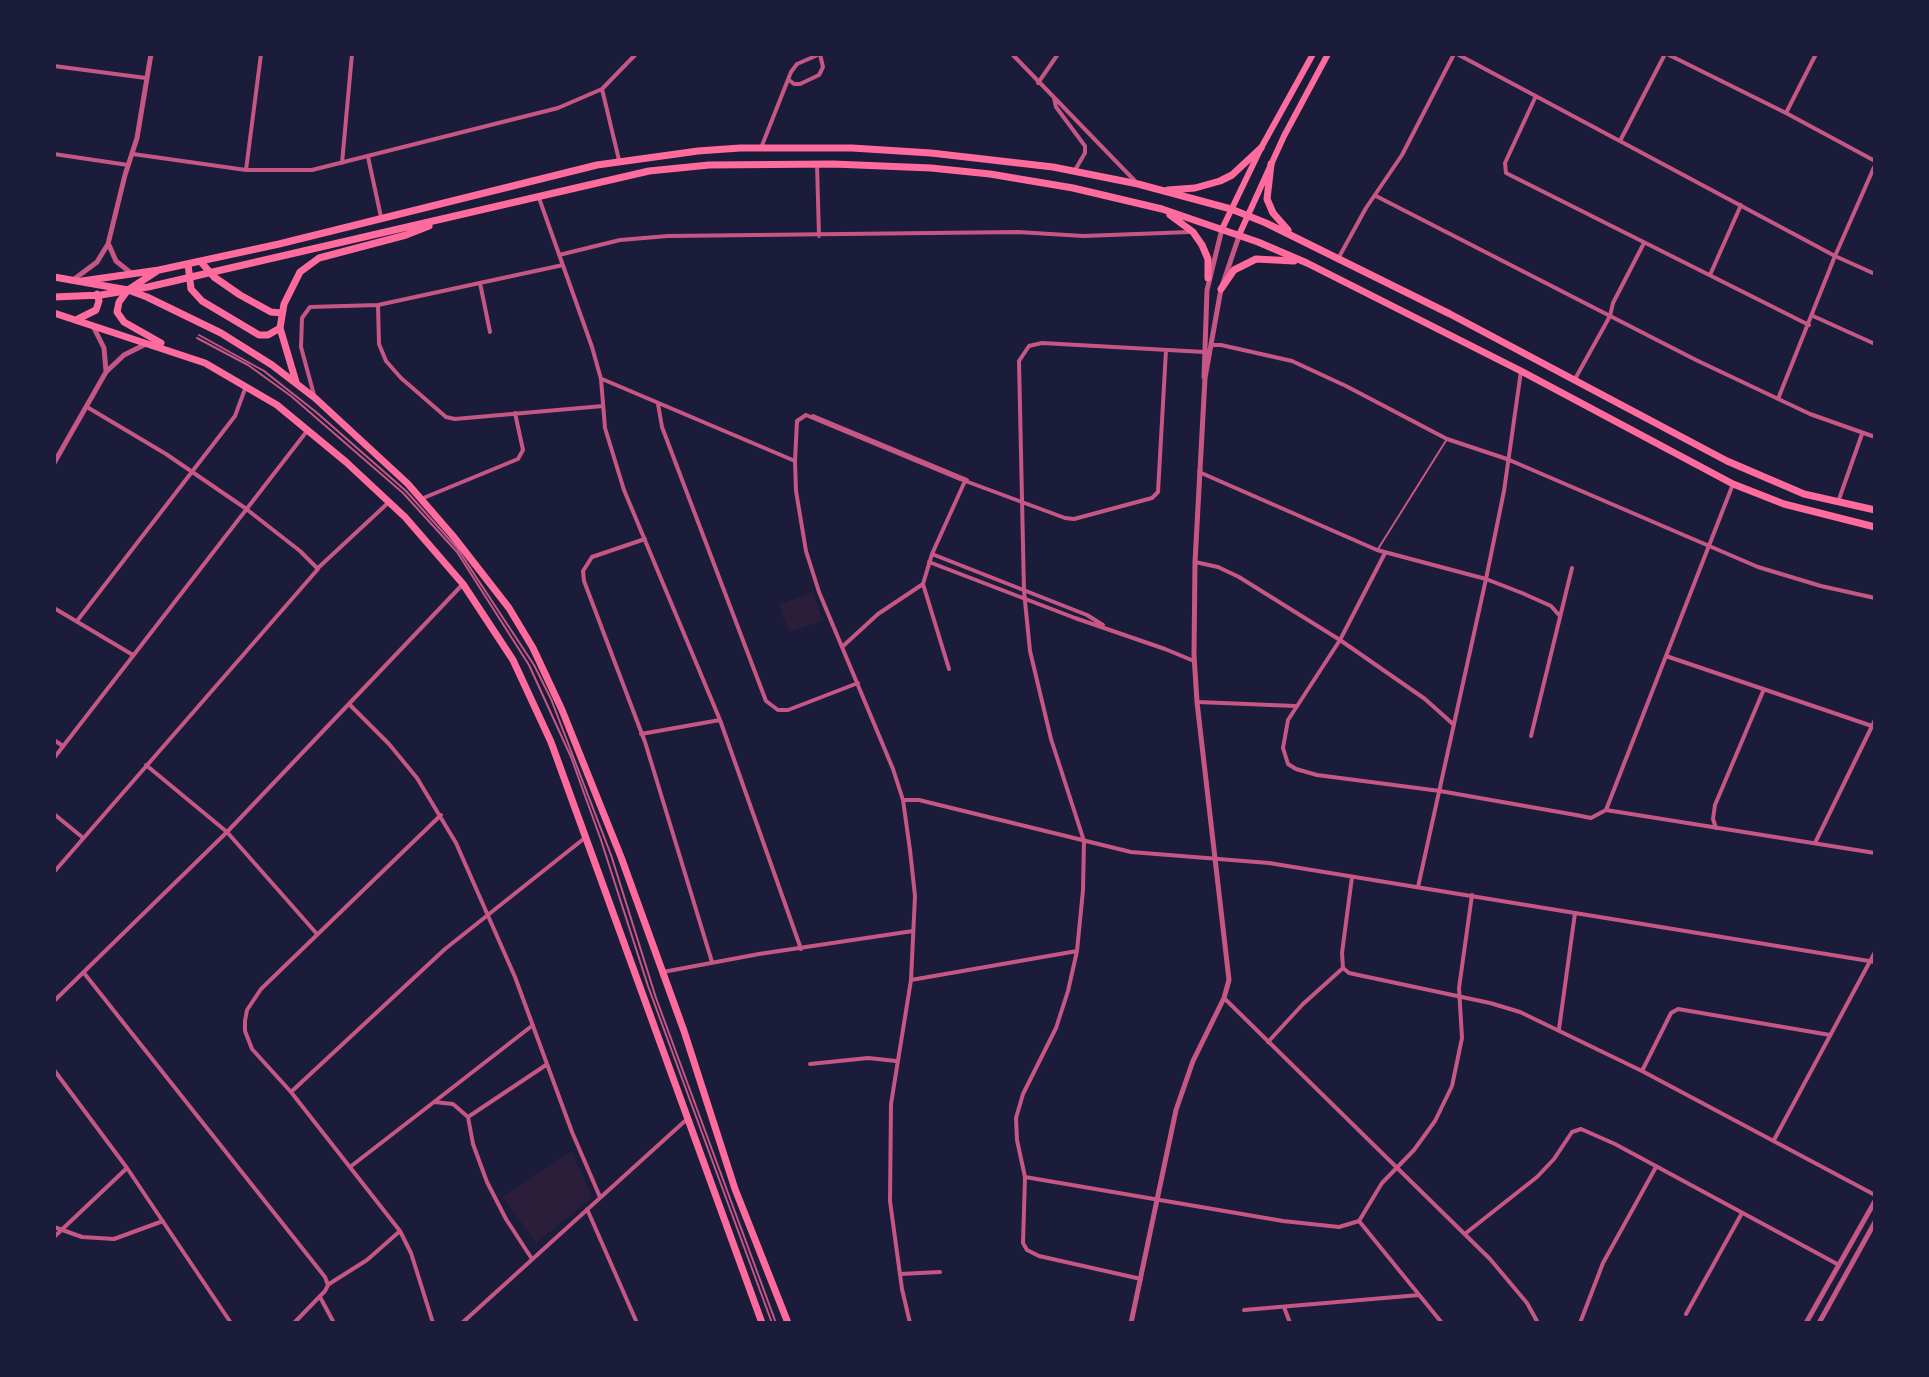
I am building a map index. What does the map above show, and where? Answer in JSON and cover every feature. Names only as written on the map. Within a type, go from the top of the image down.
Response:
[{"type":"main road","points":[[1222,229],[1261,148],[1313,54]]},
{"type":"main road","points":[[1239,235],[1271,164],[1328,54]]},
{"type":"main road","points":[[77,280],[201,262],[619,161],[698,151],[852,148],[931,153],[1074,170],[1231,209],[1293,234],[1739,467],[1804,494],[1875,510]]},
{"type":"main road","points":[[1161,191],[1195,188],[1220,181],[1232,175],[1261,148]]},
{"type":"main road","points":[[54,297],[101,295],[148,287],[649,171],[721,165],[817,164],[931,168],[990,174],[1073,188],[1162,209],[1239,235],[1307,263],[1521,371],[1733,484],[1784,504],[1875,527]]},
{"type":"main road","points":[[1271,164],[1266,193],[1268,203],[1293,234]]},
{"type":"main road","points":[[1162,209],[1193,232],[1208,259],[1208,278]]},
{"type":"main road","points":[[297,385],[280,328],[281,313],[294,282],[309,263],[415,232],[434,222]]},
{"type":"main road","points":[[1221,289],[1234,270],[1256,259],[1307,263]]},
{"type":"main road","points":[[201,262],[214,277],[232,290],[271,312],[281,313]]},
{"type":"main road","points":[[188,264],[191,289],[202,301],[259,335],[268,335],[280,328]]},
{"type":"main road","points":[[159,270],[128,290],[118,304],[119,318],[173,351]]},
{"type":"main road","points":[[54,277],[128,290],[196,319],[272,365],[315,398],[421,499],[509,608],[533,648],[562,710],[621,857],[735,1189],[788,1323]]},
{"type":"main road","points":[[78,319],[93,313],[98,305],[93,284]]},
{"type":"main road","points":[[54,313],[205,363],[277,405],[389,502],[463,584],[513,660],[551,742],[762,1323]]},
{"type":"street","points":[[77,280],[90,269],[108,244],[133,154],[151,54]]},
{"type":"street","points":[[246,170],[261,54]]},
{"type":"street","points":[[342,163],[352,54]]},
{"type":"street","points":[[133,154],[246,170],[312,170],[535,115],[579,100],[602,89],[636,54]]},
{"type":"street","points":[[761,148],[789,75],[797,64],[820,54],[823,67],[819,75],[800,84],[789,80]]},
{"type":"street","points":[[1012,54],[1138,184]]},
{"type":"street","points":[[1038,83],[1058,54]]},
{"type":"street","points":[[1339,257],[1366,208],[1402,155],[1456,54],[1535,98],[1621,139],[1835,256],[1875,274]]},
{"type":"street","points":[[1621,139],[1666,54],[1786,113],[1875,163],[1778,400]]},
{"type":"street","points":[[1786,113],[1816,54]]},
{"type":"street","points":[[54,66],[146,78]]},
{"type":"street","points":[[602,89],[619,161]]},
{"type":"street","points":[[1054,98],[1056,107],[1085,146],[1084,157],[1074,170]]},
{"type":"street","points":[[1535,98],[1504,170],[1534,188],[1809,325]]},
{"type":"street","points":[[54,154],[128,165]]},
{"type":"street","points":[[368,157],[382,219]]},
{"type":"street","points":[[817,164],[819,236]]},
{"type":"street","points":[[1376,196],[1778,400],[1875,437]]},
{"type":"street","points":[[539,198],[601,379],[605,428],[619,475],[720,720],[801,949]]},
{"type":"street","points":[[1710,275],[1741,205]]},
{"type":"street","points":[[1131,1323],[1171,1126],[1193,1061],[1224,998],[1230,974],[1194,661],[1195,562],[1208,278],[1222,229]]},
{"type":"street","points":[[559,255],[644,237],[1018,232],[1083,236],[1193,232]]},
{"type":"street","points":[[1205,378],[1221,289],[1239,235]]},
{"type":"street","points":[[1575,379],[1610,316],[1613,303],[1644,242]]},
{"type":"street","points":[[108,244],[116,261],[131,273]]},
{"type":"street","points":[[315,398],[301,347],[305,311],[316,305],[378,305],[563,265]]},
{"type":"street","points":[[480,283],[490,332]]},
{"type":"street","points":[[378,305],[379,344],[386,361],[442,415],[455,419],[603,406]]},
{"type":"street","points":[[1813,316],[1875,344]]},
{"type":"street","points":[[92,325],[104,348],[106,372]]},
{"type":"street","points":[[54,463],[106,372],[124,355],[149,343]]},
{"type":"street","points":[[1141,1279],[1039,1256],[1027,1250],[1023,1243],[1025,1177],[1016,1118],[1023,1094],[1056,1028],[1077,951],[1084,841],[1039,695],[1030,651],[1024,591],[1018,367],[1024,350],[1042,343],[1204,352]]},
{"type":"street","points":[[1211,345],[1292,361],[1447,439],[1507,459],[1710,546],[1779,573],[1875,598]]},
{"type":"street","points":[[910,1323],[890,1201],[891,1104],[911,980],[914,931],[915,896],[903,800],[806,551],[796,491],[796,424],[799,418],[806,415],[973,483],[1074,519],[1110,511],[1156,495],[1160,485],[1166,350]]},
{"type":"street","points":[[1418,887],[1504,491],[1521,371]]},
{"type":"street","points":[[601,379],[795,461]]},
{"type":"street","points":[[77,621],[235,416],[246,386]]},
{"type":"street","points":[[658,404],[666,438],[766,701],[778,710],[788,710],[858,683]]},
{"type":"street","points":[[87,407],[192,471],[245,508],[318,569]]},
{"type":"street","points":[[421,499],[518,459],[523,450],[515,413]]},
{"type":"street","points":[[54,758],[308,429]]},
{"type":"street","points":[[1838,502],[1862,434]]},
{"type":"street","points":[[1199,472],[1377,550],[1486,579],[1551,606],[1559,615]]},
{"type":"street","points":[[949,669],[923,584],[932,554],[966,480]]},
{"type":"street","points":[[1606,810],[1733,484]]},
{"type":"street","points":[[54,872],[318,569],[389,502]]},
{"type":"street","points":[[645,539],[598,553],[586,564],[584,581],[641,734],[712,962]]},
{"type":"street","points":[[1385,553],[1340,640],[1295,706],[1284,732],[1283,748],[1288,764],[1296,769],[1317,775],[1440,791],[1591,818],[1606,810],[1875,853]]},
{"type":"street","points":[[932,554],[1095,619],[1105,626]]},
{"type":"street","points":[[929,562],[1194,661]]},
{"type":"street","points":[[1195,562],[1218,567],[1239,577],[1340,640],[1425,699],[1454,725]]},
{"type":"street","points":[[1531,736],[1572,568]]},
{"type":"street","points":[[54,1001],[227,832],[463,584]]},
{"type":"street","points":[[842,647],[878,614],[923,584]]},
{"type":"street","points":[[54,608],[133,655]]},
{"type":"street","points":[[1666,656],[1872,726]]},
{"type":"street","points":[[1716,828],[1713,819],[1715,805],[1764,689]]},
{"type":"street","points":[[1197,702],[1295,706]]},
{"type":"street","points":[[349,704],[417,778],[468,866],[600,1197]]},
{"type":"street","points":[[641,734],[720,720]]},
{"type":"street","points":[[1815,843],[1875,720]]},
{"type":"street","points":[[54,740],[63,746]]},
{"type":"street","points":[[146,765],[227,832],[317,934]]},
{"type":"street","points":[[903,800],[919,800],[1131,852],[1269,863],[1873,962]]},
{"type":"street","points":[[54,814],[82,837]]},
{"type":"street","points":[[433,1323],[411,1253],[400,1231],[291,1092],[252,1049],[245,1031],[245,1021],[247,1010],[261,989],[441,815]]},
{"type":"street","points":[[291,1092],[400,989],[586,836]]},
{"type":"street","points":[[1343,968],[1342,953],[1352,877]]},
{"type":"street","points":[[1025,1177],[1283,1221],[1339,1227],[1359,1221],[1382,1183],[1414,1150],[1441,1112],[1452,1086],[1462,1038],[1460,996],[1472,895]]},
{"type":"street","points":[[1559,1029],[1575,913]]},
{"type":"street","points":[[663,972],[914,931]]},
{"type":"street","points":[[911,980],[1077,951]]},
{"type":"street","points":[[1774,1141],[1873,962],[1875,952]]},
{"type":"street","points":[[1343,968],[1361,976],[1520,1012],[1642,1071],[1875,1198],[1806,1323]]},
{"type":"street","points":[[1268,1042],[1303,1004],[1343,968]]},
{"type":"street","points":[[84,973],[308,1254],[328,1285]]},
{"type":"street","points":[[1224,998],[1465,1234],[1509,1280],[1538,1323]]},
{"type":"street","points":[[1642,1071],[1671,1013],[1678,1009],[1830,1035]]},
{"type":"street","points":[[350,1167],[533,1025]]},
{"type":"street","points":[[810,1064],[868,1058],[896,1061]]},
{"type":"street","points":[[468,1117],[546,1064]]},
{"type":"street","points":[[54,1070],[127,1168],[231,1323]]},
{"type":"street","points":[[434,1102],[453,1104],[468,1117],[473,1144],[487,1182],[532,1259]]},
{"type":"street","points":[[462,1323],[686,1120]]},
{"type":"street","points":[[1465,1234],[1547,1168],[1577,1129],[1615,1144],[1839,1265]]},
{"type":"street","points":[[1580,1323],[1603,1263],[1656,1167]]},
{"type":"street","points":[[54,1237],[127,1168]]},
{"type":"street","points":[[587,1209],[637,1323]]},
{"type":"street","points":[[1686,1314],[1742,1213]]},
{"type":"street","points":[[54,1227],[82,1237],[114,1239],[163,1221]]},
{"type":"street","points":[[1359,1221],[1442,1323]]},
{"type":"street","points":[[1819,1323],[1875,1222]]},
{"type":"street","points":[[294,1323],[328,1285],[367,1260],[400,1231]]},
{"type":"street","points":[[900,1274],[940,1272]]},
{"type":"street","points":[[1244,1310],[1419,1295]]},
{"type":"street","points":[[320,1297],[334,1323]]},
{"type":"street","points":[[1284,1307],[1290,1323]]},
{"type":"lane","points":[[198,337],[241,357],[272,378],[406,491],[457,548],[534,665],[551,699],[611,855],[656,998],[774,1323]]},
{"type":"lane","points":[[1377,550],[1447,439]]},
{"type":"shaded area","points":[[813,592],[823,620],[789,632],[779,604]]},
{"type":"shaded area","points":[[572,1151],[592,1197],[536,1243],[503,1197]]}]
